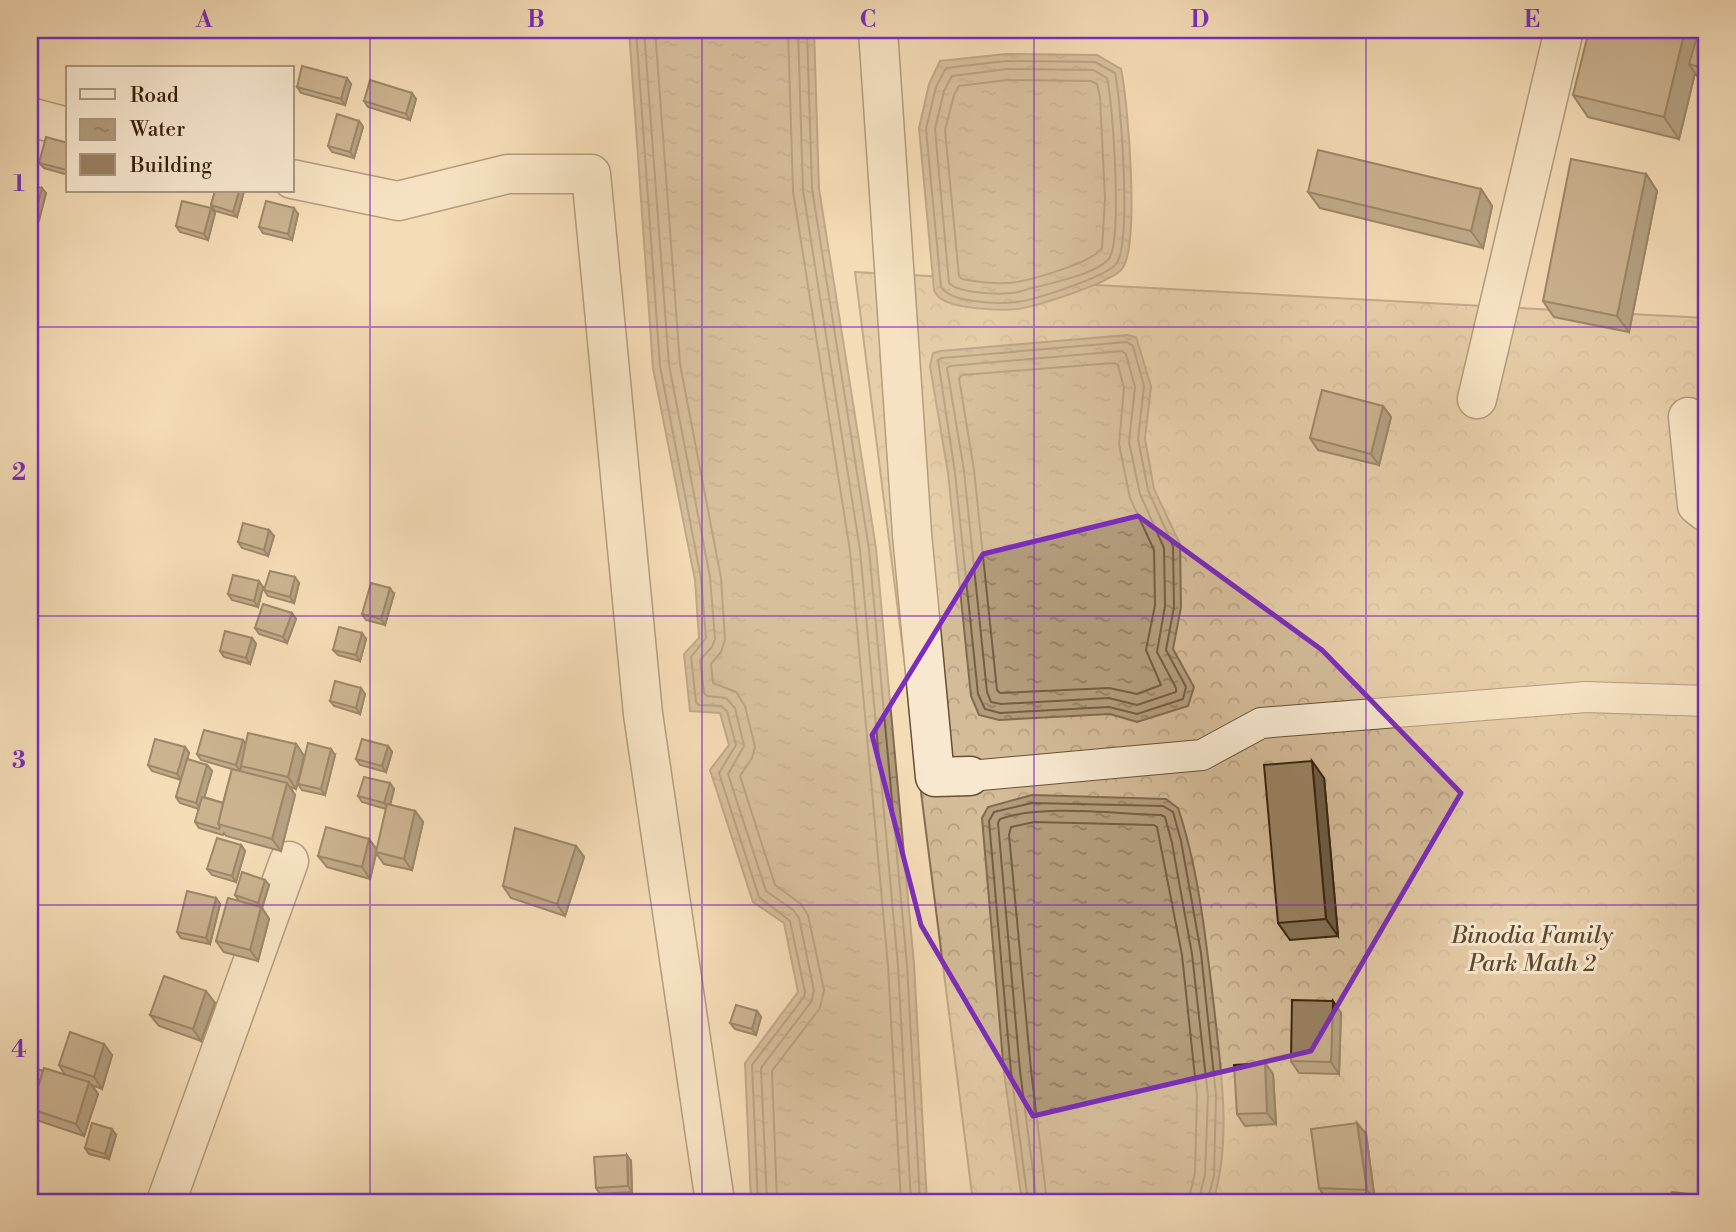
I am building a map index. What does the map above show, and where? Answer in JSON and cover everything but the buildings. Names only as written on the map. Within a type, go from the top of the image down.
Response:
[{"type":"street","points":[[878,30],[911,520],[935,777],[1202,755],[1261,723],[1586,697],[1706,701]]},
{"type":"street","points":[[1477,399],[1564,30]]},
{"type":"street","points":[[30,117],[66,126]]},
{"type":"street","points":[[294,179],[398,201],[508,174],[592,174],[643,714],[715,1202]]},
{"type":"street","points":[[1688,418],[1697,505],[1706,512]]},
{"type":"street","points":[[166,1202],[289,861]]},
{"type":"highlighted area","points":[[1138,516],[1322,650],[1461,793],[1311,1051],[1033,1116],[921,925],[872,735],[983,554]]},
{"type":"green space","name":"Binodia Family Park Math 2","points":[[855,272],[1706,318],[1706,1202],[973,1202]]},
{"type":"water","points":[[629,30],[814,30],[819,189],[876,548],[914,964],[927,1202],[751,1202],[745,1063],[798,992],[784,923],[753,902],[710,770],[729,745],[720,713],[690,711],[684,654],[699,638],[695,580],[653,368]]},
{"type":"water","points":[[1006,54],[1097,55],[1121,69],[1131,172],[1127,255],[1122,269],[1115,275],[1056,299],[1018,309],[966,307],[939,298],[934,290],[919,128],[929,84],[940,61]]},
{"type":"water","points":[[1127,335],[1136,337],[1151,386],[1145,439],[1154,489],[1180,544],[1181,607],[1173,649],[1194,687],[1188,706],[1137,722],[1110,714],[999,720],[979,715],[971,696],[948,473],[930,366],[933,353]]},
{"type":"water","points":[[1032,795],[1166,799],[1178,808],[1201,906],[1222,1080],[1224,1130],[1219,1178],[1213,1202],[1022,1202],[1004,1073],[982,818],[988,807]]}]
